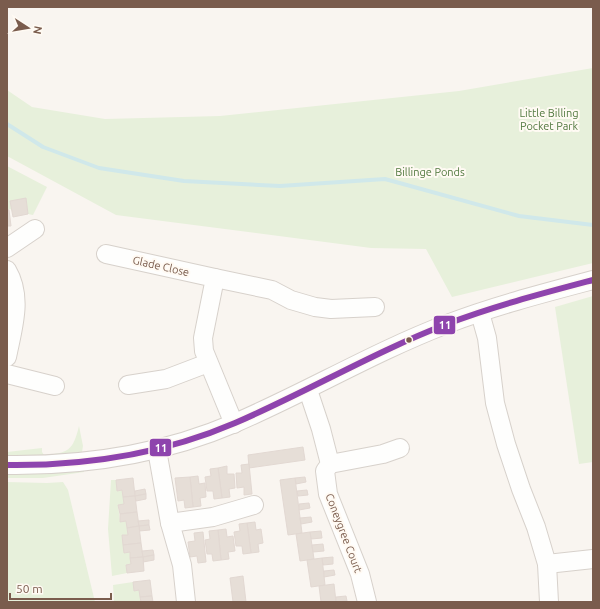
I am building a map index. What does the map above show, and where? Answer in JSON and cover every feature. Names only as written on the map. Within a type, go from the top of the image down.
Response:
[{"type":"street","points":[[7,248],[35,229]]},
{"type":"street","name":"Glade Close","points":[[106,254],[272,290],[291,300],[316,307],[331,309],[375,307]]},
{"type":"street","points":[[7,270],[14,281],[16,298],[7,357]]},
{"type":"street","points":[[215,278],[203,338],[204,351],[234,424]]},
{"type":"street","points":[[7,465],[35,466],[87,462],[157,450],[234,424],[308,390],[378,354],[447,324],[593,280]]},
{"type":"street","points":[[480,313],[486,338],[495,403],[506,444],[536,527],[547,564],[549,602]]},
{"type":"street","points":[[128,385],[166,379],[208,363]]},
{"type":"street","points":[[7,374],[55,386]]},
{"type":"street","name":"Coneygree Court","points":[[308,390],[321,429],[330,464],[325,471],[328,494],[360,574],[367,602]]},
{"type":"street","points":[[330,464],[383,454],[400,448]]},
{"type":"street","points":[[157,450],[170,523],[182,565],[186,602]]},
{"type":"street","points":[[170,523],[212,517],[254,505]]},
{"type":"street","points":[[547,564],[593,559]]},
{"type":"green space","name":"Billinge Ponds","points":[[593,68],[593,263],[452,297],[426,249],[371,248],[116,215],[7,156],[7,90],[32,107],[105,119],[220,116],[459,91]]},
{"type":"green space","points":[[7,166],[47,187],[33,215],[28,214],[26,199],[12,209],[7,210]]},
{"type":"green space","points":[[593,296],[593,462],[579,464],[555,307]]},
{"type":"green space","points":[[79,426],[83,446],[82,452],[79,454],[7,458],[7,452],[42,448],[44,455],[64,452],[72,446]]},
{"type":"green space","points":[[84,470],[84,472],[43,478],[7,478],[7,474]]},
{"type":"green space","points":[[111,480],[116,480],[117,491],[122,490],[124,504],[118,505],[120,521],[126,521],[128,535],[122,535],[125,553],[130,552],[131,564],[126,565],[127,573],[112,576],[108,529]]},
{"type":"green space","points":[[7,482],[63,482],[68,490],[95,602],[7,602]]},
{"type":"green space","points":[[133,582],[134,591],[139,590],[141,602],[114,602],[113,585]]},
{"type":"building","points":[[26,198],[28,214],[13,217],[10,201]]},
{"type":"building","points":[[7,210],[9,210],[11,226],[7,226]]},
{"type":"building","points":[[303,447],[305,460],[249,468],[248,455]]},
{"type":"building","points":[[249,464],[252,494],[244,495],[244,487],[237,488],[236,473],[242,473],[241,465]]},
{"type":"building","points":[[227,466],[227,474],[234,474],[235,488],[229,489],[230,497],[222,498],[218,468]]},
{"type":"building","points":[[218,468],[222,498],[214,499],[213,491],[207,491],[205,477],[211,476],[210,469]]},
{"type":"building","points":[[198,476],[199,484],[205,483],[206,497],[200,498],[201,506],[193,507],[190,477]]},
{"type":"building","points":[[190,477],[193,507],[185,508],[184,500],[178,501],[175,478]]},
{"type":"building","points":[[305,477],[306,482],[296,484],[295,478]]},
{"type":"building","points":[[133,478],[135,496],[123,497],[122,490],[117,491],[116,480]]},
{"type":"building","points":[[295,478],[302,533],[288,535],[280,480]]},
{"type":"building","points":[[145,489],[146,494],[135,496],[135,491]]},
{"type":"building","points":[[307,490],[308,495],[298,496],[297,491]]},
{"type":"building","points":[[146,494],[146,499],[136,501],[135,496]]},
{"type":"building","points":[[135,496],[137,512],[120,514],[118,505],[124,504],[123,497]]},
{"type":"building","points":[[309,503],[310,508],[299,510],[299,504]]},
{"type":"building","points":[[137,512],[139,526],[127,528],[126,521],[120,522],[120,514]]},
{"type":"building","points":[[311,517],[312,522],[301,524],[300,518]]},
{"type":"building","points":[[149,520],[149,525],[139,526],[138,521]]},
{"type":"building","points":[[255,522],[256,530],[261,529],[263,543],[258,544],[259,552],[251,553],[247,523]]},
{"type":"building","points":[[247,523],[251,553],[243,554],[242,546],[236,546],[234,532],[240,531],[239,524]]},
{"type":"building","points":[[149,525],[150,530],[139,531],[139,526]]},
{"type":"building","points":[[139,526],[141,543],[123,545],[122,535],[128,535],[127,528]]},
{"type":"building","points":[[226,529],[227,537],[233,536],[235,551],[228,552],[229,559],[221,560],[218,530]]},
{"type":"building","points":[[218,530],[221,560],[213,561],[212,554],[207,554],[205,540],[210,539],[209,531]]},
{"type":"building","points":[[321,531],[322,538],[311,539],[310,532]]},
{"type":"building","points":[[203,532],[206,562],[198,563],[197,556],[190,557],[188,542],[195,541],[194,533]]},
{"type":"building","points":[[310,532],[314,559],[300,561],[296,534]]},
{"type":"building","points":[[141,543],[143,557],[130,558],[130,552],[124,553],[123,545]]},
{"type":"building","points":[[323,544],[324,551],[313,552],[312,545]]},
{"type":"building","points":[[153,550],[154,555],[143,557],[142,551]]},
{"type":"building","points":[[154,555],[154,560],[143,562],[143,557]]},
{"type":"building","points":[[143,557],[144,571],[127,573],[126,565],[131,564],[130,558]]},
{"type":"building","points":[[333,557],[333,564],[323,565],[322,558]]},
{"type":"building","points":[[322,558],[325,585],[311,587],[307,560]]},
{"type":"building","points":[[334,570],[335,575],[324,577],[324,571]]},
{"type":"building","points":[[243,576],[246,602],[233,602],[230,578]]},
{"type":"building","points":[[150,580],[152,596],[140,597],[139,590],[134,591],[133,582]]},
{"type":"building","points":[[334,584],[336,602],[321,602],[319,586]]},
{"type":"building","points":[[152,596],[153,602],[141,602],[140,597]]},
{"type":"building","points":[[346,596],[347,601],[336,602],[336,597]]},
{"type":"waterway","points":[[7,124],[43,147],[99,168],[184,181],[280,186],[385,179],[519,216],[593,225]]},
{"type":"transit line","name":"11","points":[[7,465],[36,465],[94,460],[123,456],[180,443],[208,434],[262,411],[367,359],[447,324],[501,306],[593,280]]},
{"type":"park label","name":"Little Billing Pocket Park","points":[[549,119]]}]
